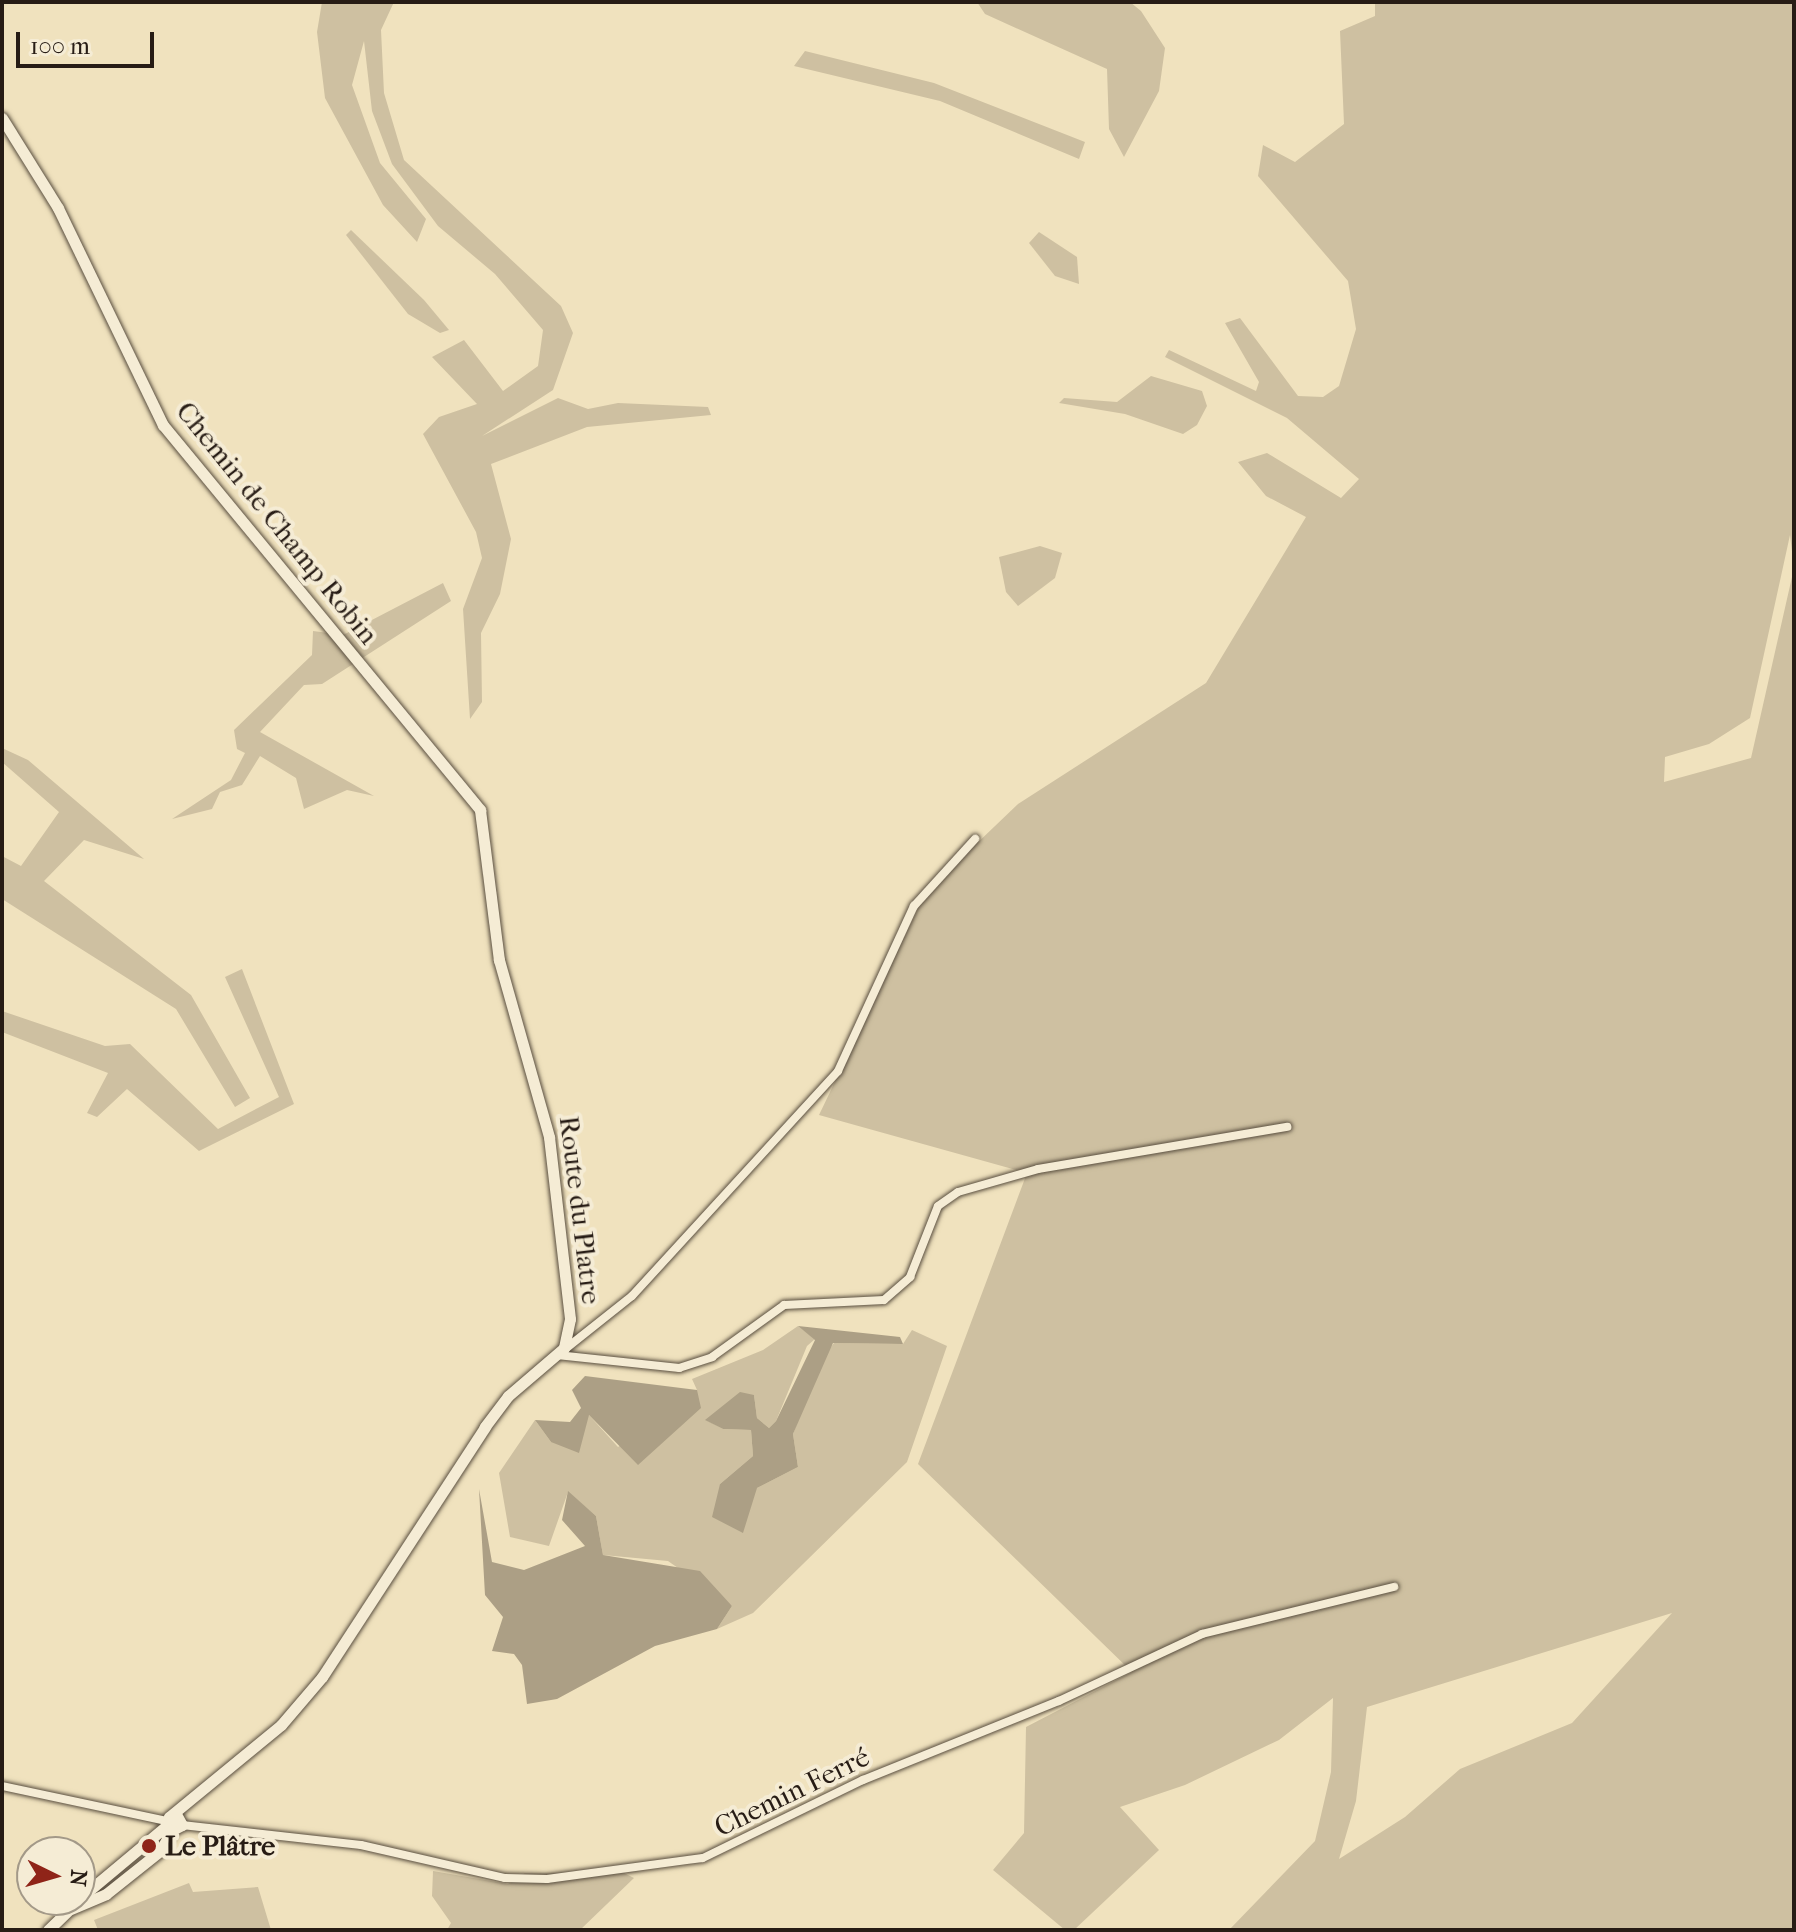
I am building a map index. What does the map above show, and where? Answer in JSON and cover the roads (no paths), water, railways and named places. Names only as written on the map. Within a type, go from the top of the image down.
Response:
[{"type":"street","name":"Chemin de Champ Robin","points":[[2,118],[58,208],[163,425],[454,773],[480,810],[487,859]]},
{"type":"street","points":[[96,1894],[281,1725],[322,1677],[508,1396],[632,1296],[838,1071],[914,906],[975,839]]},
{"type":"street","name":"Route du Platre","points":[[487,859],[499,960],[549,1137],[570,1319],[561,1352]]},
{"type":"street","points":[[561,1352],[679,1368],[712,1357],[784,1305],[863,1304],[891,1296],[910,1277],[929,1219],[958,1192],[1038,1169],[1287,1127]]},
{"type":"street","name":"Chemin Ferré","points":[[2,1786],[173,1824],[361,1845],[505,1878],[559,1878],[703,1858],[875,1775],[1059,1701],[1202,1634],[1394,1587]]},
{"type":"place","name":"Le Plâtre","points":[[149,1846]]}]
